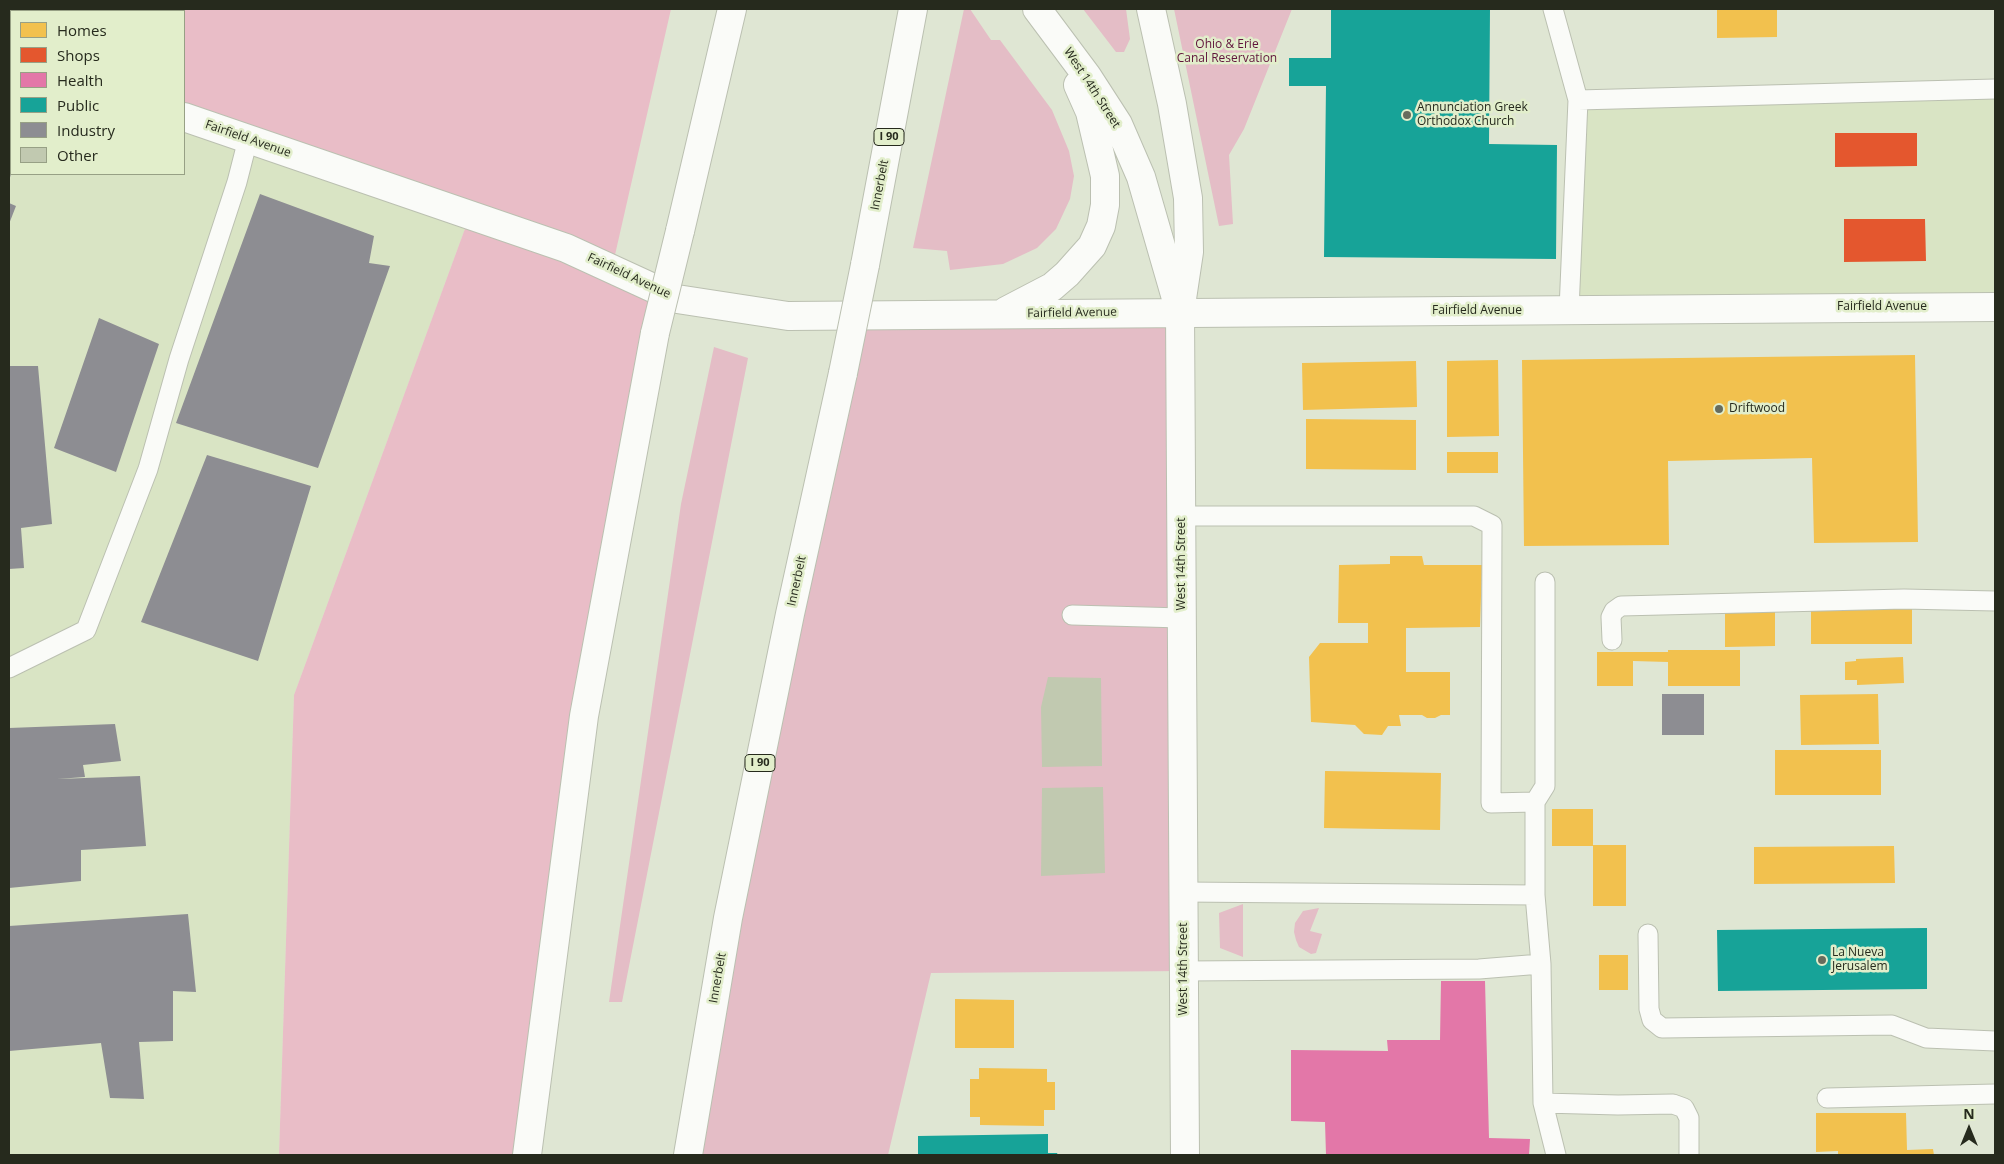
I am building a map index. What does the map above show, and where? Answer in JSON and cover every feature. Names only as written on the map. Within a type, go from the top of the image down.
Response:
[{"type":"main road","points":[[527,1155],[584,716],[655,333],[732,9]]},
{"type":"main road","name":"Innerbelt","points":[[688,1155],[730,909],[792,605],[865,265],[913,9]]},
{"type":"main road","points":[[999,314],[1052,287],[1067,274],[1092,246],[1101,226],[1106,205],[1105,176],[1090,112],[1080,88],[1047,37],[1032,9]]},
{"type":"main road","name":"West 14th Street","points":[[1037,9],[1087,76],[1118,124],[1141,177],[1180,312],[1185,1155]]},
{"type":"main road","points":[[1151,9],[1172,104],[1188,198],[1189,252],[1180,312]]},
{"type":"main road","name":"Fairfield Avenue","points":[[185,117],[566,248],[677,298],[788,316],[1995,307]]},
{"type":"lane","points":[[1553,9],[1578,100],[1569,310]]},
{"type":"lane","points":[[1578,100],[1995,89]]},
{"type":"lane","points":[[9,668],[86,630],[148,468],[179,359],[237,182],[248,139]]},
{"type":"lane","points":[[1182,516],[1474,516],[1492,525],[1491,803],[1535,802]]},
{"type":"lane","points":[[1545,582],[1546,786],[1535,802],[1535,895],[1541,964],[1543,1103],[1556,1155]]},
{"type":"lane","points":[[1612,640],[1611,617],[1614,611],[1621,606],[1904,599],[1995,601]]},
{"type":"lane","points":[[1072,616],[1182,618]]},
{"type":"lane","points":[[1183,892],[1535,895]]},
{"type":"lane","points":[[1648,934],[1649,1009],[1652,1020],[1662,1028],[1892,1025],[1926,1038],[1995,1042]]},
{"type":"lane","points":[[1184,970],[1479,969],[1541,964]]},
{"type":"lane","points":[[1827,1098],[1995,1094]]},
{"type":"lane","points":[[1543,1103],[1673,1104],[1684,1108],[1689,1118],[1689,1155]]},
{"type":"shaded area","points":[[9,9],[671,9],[612,268],[665,293],[527,1155],[279,1155],[294,695],[470,215],[185,117],[185,10],[10,10],[9,58]]},
{"type":"shaded area","points":[[9,58],[10,175],[185,175],[185,117],[470,215],[294,695],[279,1155],[9,1155]]},
{"type":"shaded area","points":[[1995,89],[1995,307],[1569,310],[1578,100]]},
{"type":"green space","points":[[964,9],[970,9],[991,40],[1000,40],[1052,110],[1069,151],[1074,176],[1070,199],[1056,229],[1037,248],[1003,264],[950,270],[947,251],[913,248]]},
{"type":"green space","points":[[1083,9],[1126,9],[1130,39],[1124,52],[1116,52]]},
{"type":"green space","name":"Ohio & Erie Canal Reservation","points":[[1174,9],[1292,9],[1244,129],[1229,155],[1233,224],[1219,226]]},
{"type":"green space","points":[[1180,312],[1185,971],[931,973],[888,1155],[688,1155],[854,315]]},
{"type":"green space","points":[[714,347],[748,358],[622,1002],[609,1002],[681,504]]},
{"type":"green space","points":[[1243,904],[1243,957],[1220,948],[1219,913]]},
{"type":"green space","points":[[1319,908],[1310,931],[1322,934],[1316,953],[1311,954],[1299,947],[1294,932],[1295,923],[1303,911]]},
{"type":"building: Homes","points":[[1717,9],[1777,9],[1777,37],[1717,38]]},
{"type":"building: Homes","name":"Driftwood","points":[[1915,355],[1918,542],[1814,543],[1812,458],[1668,461],[1669,545],[1524,546],[1522,360]]},
{"type":"building: Homes","points":[[1498,360],[1499,436],[1447,437],[1447,361]]},
{"type":"building: Homes","points":[[1416,361],[1417,407],[1303,410],[1302,363]]},
{"type":"building: Homes","points":[[1306,419],[1416,420],[1416,470],[1306,469]]},
{"type":"building: Homes","points":[[1447,452],[1498,452],[1498,473],[1447,473]]},
{"type":"building: Homes","points":[[1390,556],[1422,556],[1424,565],[1482,565],[1480,627],[1406,628],[1406,672],[1450,672],[1450,715],[1427,718],[1422,715],[1399,715],[1401,726],[1388,726],[1382,735],[1364,734],[1355,725],[1311,722],[1309,657],[1320,643],[1368,643],[1368,623],[1338,623],[1339,565],[1390,564]]},
{"type":"building: Homes","points":[[1811,605],[1912,605],[1912,644],[1811,644]]},
{"type":"building: Homes","points":[[1775,607],[1775,646],[1725,647],[1725,609]]},
{"type":"building: Homes","points":[[1668,650],[1740,650],[1740,686],[1668,686],[1668,662],[1633,661],[1633,686],[1597,686],[1597,652],[1668,652]]},
{"type":"building: Homes","points":[[1903,657],[1904,683],[1857,685],[1857,680],[1845,680],[1845,662],[1856,661],[1856,659]]},
{"type":"building: Homes","points":[[1878,694],[1879,744],[1801,745],[1800,695]]},
{"type":"building: Homes","points":[[1775,750],[1881,750],[1881,795],[1775,795]]},
{"type":"building: Homes","points":[[1325,771],[1441,773],[1440,830],[1324,828]]},
{"type":"building: Homes","points":[[1552,809],[1593,809],[1593,846],[1552,846]]},
{"type":"building: Homes","points":[[1593,845],[1626,845],[1626,906],[1593,906]]},
{"type":"building: Homes","points":[[1894,846],[1895,883],[1754,884],[1754,847]]},
{"type":"building: Homes","points":[[1599,955],[1628,955],[1628,990],[1599,990]]},
{"type":"building: Homes","points":[[955,999],[1014,1000],[1014,1048],[955,1048]]},
{"type":"building: Homes","points":[[979,1068],[1047,1069],[1047,1082],[1055,1082],[1055,1110],[1044,1110],[1044,1126],[980,1125],[980,1117],[970,1117],[970,1079],[979,1079]]},
{"type":"building: Homes","points":[[1816,1113],[1906,1113],[1907,1150],[1933,1149],[1934,1155],[1838,1155],[1838,1151],[1816,1152]]},
{"type":"building: Shops","points":[[1835,133],[1917,133],[1917,166],[1835,167]]},
{"type":"building: Shops","points":[[1844,219],[1925,219],[1926,261],[1844,262]]},
{"type":"building: Health","points":[[1441,981],[1485,981],[1489,1138],[1530,1139],[1529,1155],[1326,1155],[1325,1122],[1291,1121],[1291,1050],[1388,1051],[1387,1040],[1440,1040]]},
{"type":"building: Public","name":"Annunciation Greek Orthodox Church","points":[[1331,9],[1490,9],[1489,144],[1557,145],[1556,259],[1324,257],[1326,86],[1289,86],[1289,58],[1331,58]]},
{"type":"building: Public","name":"La Nueva Jerusalem","points":[[1927,928],[1927,989],[1718,991],[1717,930]]},
{"type":"building: Public","points":[[1048,1134],[1048,1153],[1057,1153],[1058,1155],[918,1155],[918,1136]]},
{"type":"building: Industry","points":[[9,152],[11,175],[9,181]]},
{"type":"building: Industry","points":[[260,194],[374,236],[369,263],[390,266],[318,468],[176,423]]},
{"type":"building: Industry","points":[[9,203],[16,206],[9,224]]},
{"type":"building: Industry","points":[[99,318],[159,344],[116,472],[54,448]]},
{"type":"building: Industry","points":[[9,366],[38,366],[52,524],[21,528],[24,568],[9,569]]},
{"type":"building: Industry","points":[[207,455],[311,486],[258,661],[141,622]]},
{"type":"building: Industry","points":[[1662,694],[1704,694],[1704,735],[1662,735]]},
{"type":"building: Industry","points":[[115,724],[121,761],[83,765],[85,777],[57,779],[140,776],[146,846],[81,850],[81,881],[9,888],[9,728]]},
{"type":"building: Industry","points":[[188,914],[196,992],[173,991],[173,1041],[139,1042],[144,1099],[110,1098],[101,1043],[9,1051],[9,926]]},
{"type":"building: Other","points":[[1048,677],[1101,678],[1102,766],[1042,767],[1041,707]]},
{"type":"building: Other","points":[[1103,787],[1105,873],[1041,876],[1042,788]]},
{"type":"place","name":"Annunciation Greek Orthodox Church","points":[[1407,115]]},
{"type":"place","name":"Driftwood","points":[[1719,409]]},
{"type":"place","name":"La Nueva Jerusalem","points":[[1822,960]]}]
